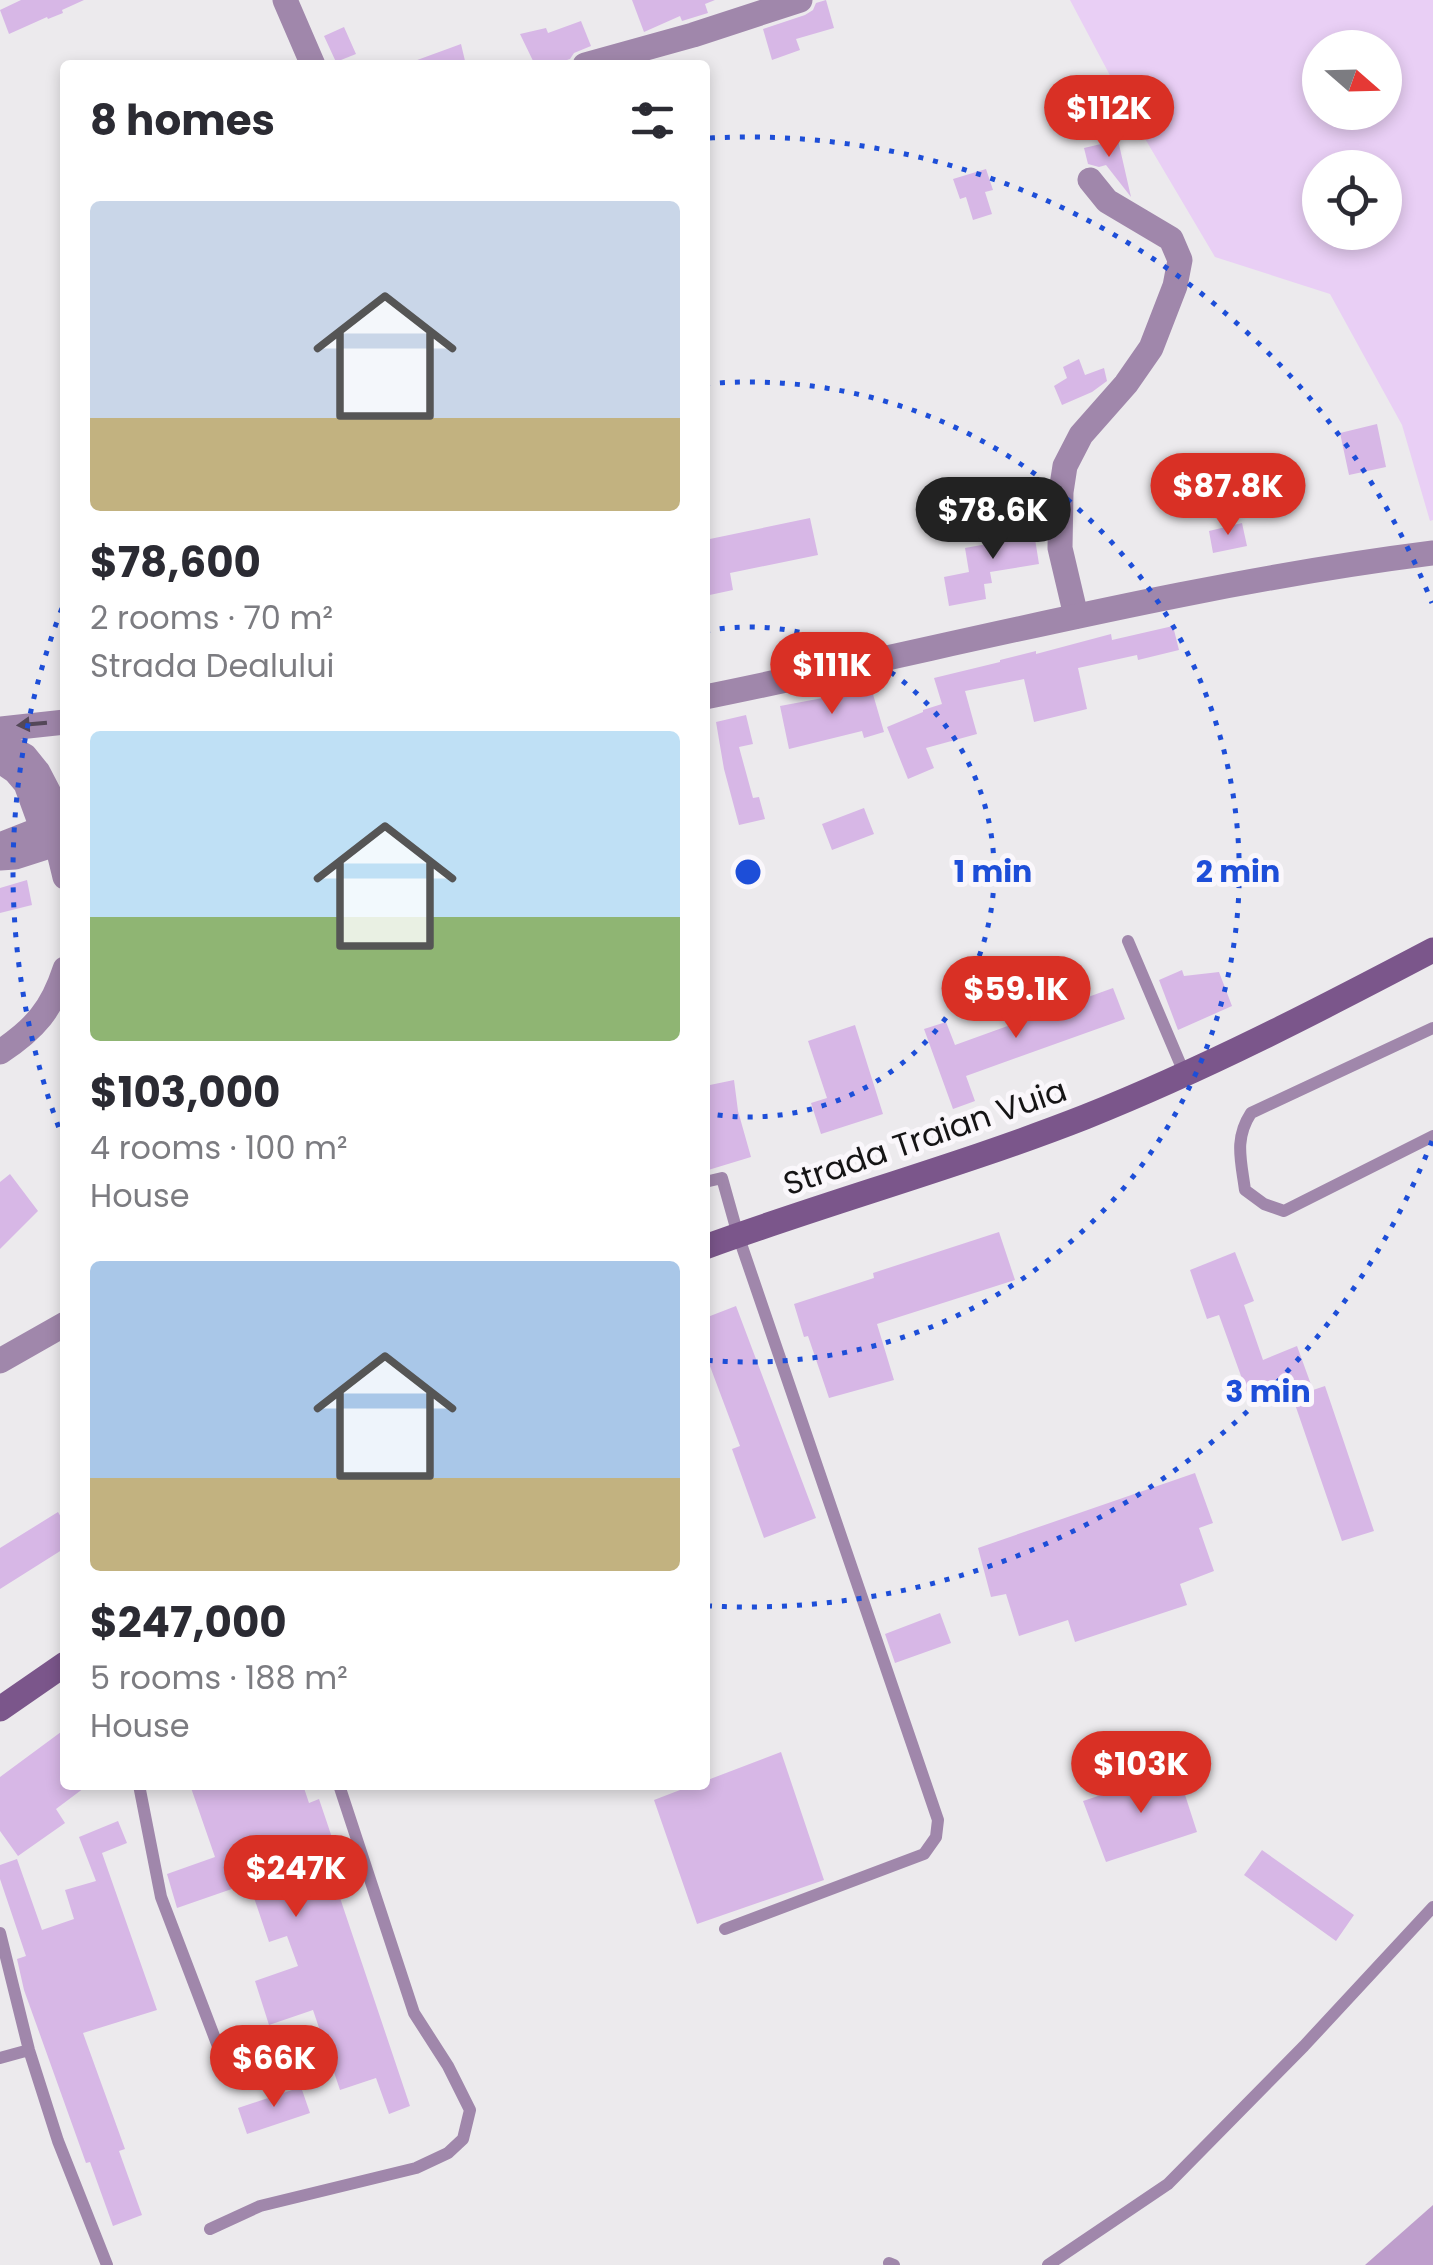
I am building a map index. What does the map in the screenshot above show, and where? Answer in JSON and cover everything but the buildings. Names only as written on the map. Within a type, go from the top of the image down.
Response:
[{"type":"main road","name":"Strada Traian Vuia","points":[[710,1245],[1080,1119],[1185,1075],[1433,950]]},
{"type":"main road","points":[[0,1709],[60,1667]]},
{"type":"street","points":[[285,0],[310,60]]},
{"type":"street","points":[[603,60],[800,0]]},
{"type":"street","points":[[1076,616],[1060,548],[1065,466],[1081,435],[1152,348],[1175,286],[1180,260],[1171,239],[1107,201],[1090,180]]},
{"type":"street","points":[[710,696],[1240,583],[1433,553]]},
{"type":"street","points":[[0,729],[60,723]]},
{"type":"street","points":[[0,742],[25,756],[38,772],[50,795],[57,831]]},
{"type":"street","points":[[0,761],[26,784],[57,831]]},
{"type":"street","points":[[0,845],[57,831]]},
{"type":"street","points":[[0,858],[14,857],[57,831]]},
{"type":"street","points":[[0,1052],[39,1021],[60,985]]},
{"type":"street","points":[[0,1361],[60,1327]]},
{"type":"lane","points":[[1128,941],[1185,1075]]},
{"type":"lane","points":[[1433,1028],[1252,1113],[1242,1127],[1239,1144],[1245,1190],[1264,1204],[1284,1211],[1433,1136]]},
{"type":"lane","points":[[710,1181],[722,1178],[738,1235],[938,1820],[936,1837],[924,1854],[724,1928]]},
{"type":"lane","points":[[141,1790],[161,1897],[227,2070]]},
{"type":"lane","points":[[210,2229],[260,2206],[416,2168],[448,2153],[464,2138],[470,2110],[448,2066],[414,2014],[341,1790]]},
{"type":"lane","points":[[1048,2265],[1168,2184],[1304,2046],[1433,1906]]},
{"type":"lane","points":[[0,1933],[28,2050],[107,2265]]},
{"type":"lane","points":[[0,2058],[28,2050]]},
{"type":"shaded area","points":[[1070,0],[1433,0],[1433,520],[1430,521],[1402,425],[1330,294],[1215,257],[1131,115]]},
{"type":"shaded area","points":[[1433,2205],[1433,2265],[1365,2265]]}]
